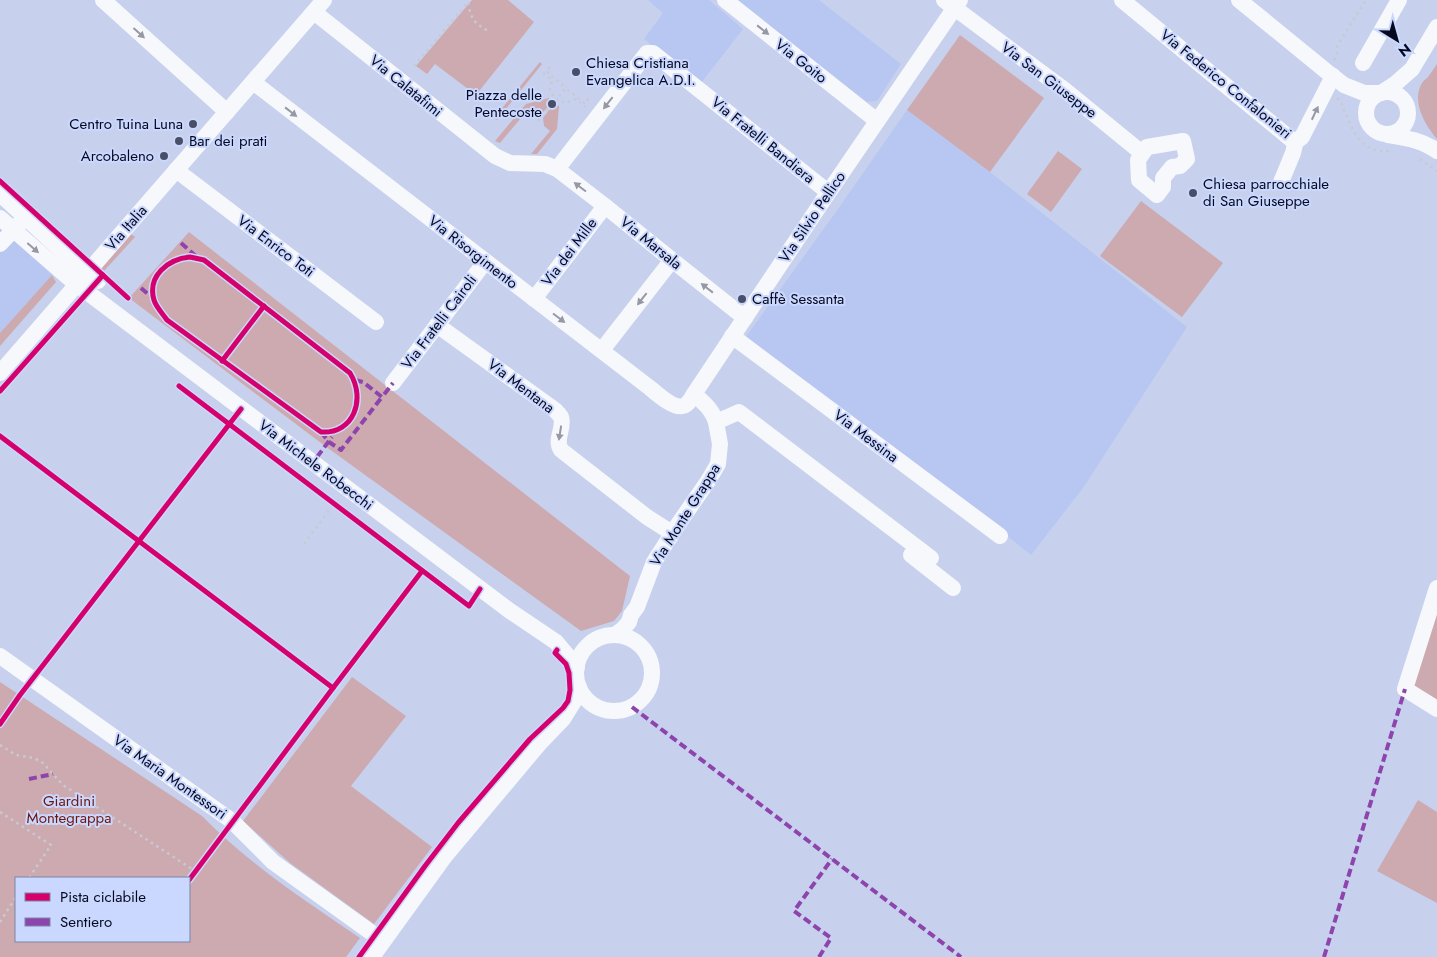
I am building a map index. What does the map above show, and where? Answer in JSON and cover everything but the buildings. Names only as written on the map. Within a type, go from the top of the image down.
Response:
[{"type":"street","points":[[103,0],[227,112]]},
{"type":"street","name":"Via Goito","points":[[724,0],[878,121]]},
{"type":"street","name":"Via Federico Confalonieri","points":[[1122,0],[1289,138],[1296,140],[1302,137],[1334,78]]},
{"type":"street","points":[[1240,0],[1334,78],[1358,103],[1373,130],[1386,135],[1406,138],[1432,148]]},
{"type":"street","points":[[1363,63],[1400,0]]},
{"type":"street","name":"Via Silvio Pellico","points":[[694,394],[828,192],[878,121],[953,3]]},
{"type":"street","name":"Via San Giuseppe","points":[[953,3],[1066,91],[1142,154]]},
{"type":"street","name":"Via Italia","points":[[0,374],[87,280],[176,170],[319,6]]},
{"type":"street","name":"Via Calatafimi","points":[[319,6],[495,156],[510,163],[545,164],[557,169]]},
{"type":"street","points":[[1366,117],[1368,103],[1373,97],[1395,84],[1412,69],[1437,27]]},
{"type":"street","name":"Via Fratelli Bandiera","points":[[557,169],[647,53],[653,52],[828,192]]},
{"type":"street","points":[[1386,135],[1394,134],[1400,130],[1408,118],[1408,87],[1412,69]]},
{"type":"street","points":[[1334,78],[1364,93],[1388,92],[1402,98],[1432,148]]},
{"type":"street","name":"Via Risorgimento","points":[[253,82],[675,406],[682,407],[688,403],[694,394]]},
{"type":"street","points":[[1281,182],[1293,153],[1296,140]]},
{"type":"street","name":"Via Marsala","points":[[557,169],[745,318]]},
{"type":"street","name":"Via Enrico Toti","points":[[176,170],[376,322]]},
{"type":"street","points":[[0,194],[87,280]]},
{"type":"street","name":"Via dei Mille","points":[[534,299],[605,206]]},
{"type":"street","points":[[0,244],[4,223],[19,212]]},
{"type":"street","points":[[4,223],[87,280]]},
{"type":"street","points":[[602,350],[672,260]]},
{"type":"street","name":"Via Fratelli Cairoli","points":[[393,383],[485,262]]},
{"type":"street","name":"Via Michele Robecchi","points":[[87,280],[87,292],[510,611],[556,642],[577,667]]},
{"type":"street","name":"Via Mentana","points":[[437,324],[555,410],[561,417],[558,438],[558,446],[561,450],[647,517],[672,533]]},
{"type":"street","name":"Via Messina","points":[[732,336],[1000,536]]},
{"type":"street","points":[[694,394],[714,414],[953,588]]},
{"type":"street","points":[[722,419],[739,412],[931,558]]},
{"type":"street","name":"Via Monte Grappa","points":[[638,642],[634,627],[637,607],[654,562],[718,464],[722,419]]},
{"type":"street","points":[[1437,588],[1405,689],[1437,709]]},
{"type":"street","name":"Via Monte Grappa","points":[[614,635],[624,629],[637,607]]},
{"type":"street","points":[[614,635],[630,638],[638,642],[652,663],[652,676],[649,688],[642,699],[632,707],[620,711],[596,706],[586,698],[579,687],[576,677],[581,655],[589,644],[605,636],[614,635]]},
{"type":"street","name":"Via Michele Robecchi","points":[[556,642],[577,646],[589,644]]},
{"type":"street","name":"Via Maria Montessori","points":[[0,656],[232,821],[273,862],[383,941]]},
{"type":"street","points":[[372,957],[445,856],[539,744],[563,719],[576,698],[579,687]]},
{"type":"street","points":[[563,719],[596,706]]},
{"type":"path","points":[[1334,78],[1337,46],[1366,0]]},
{"type":"path","points":[[414,66],[468,2],[470,15],[474,21],[488,31]]},
{"type":"path","points":[[548,67],[552,70],[548,73],[584,103],[587,100]]},
{"type":"path","points":[[543,73],[552,80],[550,90],[556,100],[566,103],[576,100],[585,107]]},
{"type":"path","points":[[538,121],[566,88]]},
{"type":"path","points":[[328,498],[341,508]]},
{"type":"path","points":[[304,544],[331,508]]},
{"type":"path","points":[[368,529],[382,539]]},
{"type":"path","points":[[0,744],[16,755],[34,758],[43,764],[63,785],[193,873],[200,864]]},
{"type":"path","points":[[0,824],[3,814],[10,808]]},
{"type":"path","points":[[3,814],[52,845],[30,877]]},
{"type":"path","points":[[0,922],[15,899]]},
{"type":"shaded area","points":[[648,0],[709,0],[743,29],[701,83],[644,39],[663,13]]},
{"type":"shaded area","points":[[735,0],[819,0],[901,64],[877,101],[867,102]]},
{"type":"shaded area","points":[[907,110],[990,172],[1187,327],[1083,488],[1031,555],[745,338]]},
{"type":"shaded area","points":[[0,228],[52,275],[0,333]]},
{"type":"green space","points":[[472,0],[508,0],[534,22],[476,95],[435,64],[427,74],[416,66]]},
{"type":"green space","points":[[960,35],[1044,98],[990,172],[907,110]]},
{"type":"green space","points":[[540,62],[542,64],[497,120],[494,118]]},
{"type":"green space","points":[[1437,64],[1437,139],[1424,120],[1418,97],[1422,83]]},
{"type":"green space","points":[[549,98],[552,102],[540,116],[533,118],[526,112],[500,143],[495,141],[526,104]]},
{"type":"green space","points":[[554,104],[559,106],[557,129],[537,154],[531,154],[550,131],[544,126],[543,118]]},
{"type":"green space","points":[[1058,151],[1082,169],[1051,212],[1027,194]]},
{"type":"green space","points":[[1141,201],[1223,263],[1182,317],[1100,256]]},
{"type":"green space","points":[[189,232],[630,576],[622,611],[614,621],[581,631],[325,446],[129,298]]},
{"type":"green space","points":[[130,233],[135,237],[104,271],[100,267]]},
{"type":"green space","points":[[52,275],[56,282],[0,346],[0,333]]},
{"type":"green space","points":[[1437,610],[1437,702],[1411,686]]},
{"type":"green space","points":[[352,677],[406,716],[351,786],[432,847],[374,924],[290,863],[243,821]]},
{"type":"green space","name":"Giardini Montegrappa","points":[[0,682],[202,816],[258,866],[360,938],[346,957],[0,957]]},
{"type":"green space","points":[[1418,800],[1437,812],[1437,903],[1377,871]]},
{"type":"marked path","points":[[181,243],[197,257]]},
{"type":"marked path","points":[[141,288],[154,299]]},
{"type":"marked path","points":[[355,380],[363,382],[382,397],[393,383]]},
{"type":"marked path","points":[[321,432],[329,442],[341,450],[382,397]]},
{"type":"marked path","points":[[317,457],[332,437]]},
{"type":"marked path","points":[[1324,957],[1405,689]]},
{"type":"marked path","points":[[632,707],[961,957]]},
{"type":"marked path","points":[[29,779],[53,774]]},
{"type":"marked path","points":[[819,957],[831,938],[794,911],[832,859]]},
{"type":"cycle path","points":[[0,181],[128,298]]},
{"type":"cycle path","points":[[190,257],[204,260],[350,373],[355,383],[357,404],[349,421],[342,427],[332,431],[321,432],[167,320],[154,300],[154,283],[161,270],[167,265],[182,258],[190,257]]},
{"type":"cycle path","points":[[0,391],[103,275]]},
{"type":"cycle path","points":[[222,361],[264,306]]},
{"type":"cycle path","points":[[179,386],[469,606],[480,589]]},
{"type":"cycle path","points":[[0,724],[20,695],[241,409]]},
{"type":"cycle path","points":[[0,436],[333,688],[190,879]]},
{"type":"cycle path","points":[[333,688],[422,571]]},
{"type":"cycle path","points":[[359,957],[458,823],[530,739],[568,701],[570,690],[569,673],[566,664],[555,653],[557,650]]},
{"type":"place","name":"Chiesa Cristiana Evangelica A.D.I.","points":[[576,72]]},
{"type":"place","name":"Piazza delle Pentecoste","points":[[552,104]]},
{"type":"place","name":"Centro Tuina Luna","points":[[193,124]]},
{"type":"place","name":"Bar dei prati","points":[[179,141]]},
{"type":"place","name":"Arcobaleno","points":[[164,156]]},
{"type":"place","name":"Chiesa parrocchiale di San Giuseppe","points":[[1193,193]]},
{"type":"place","name":"Caffè Sessanta","points":[[742,299]]}]
